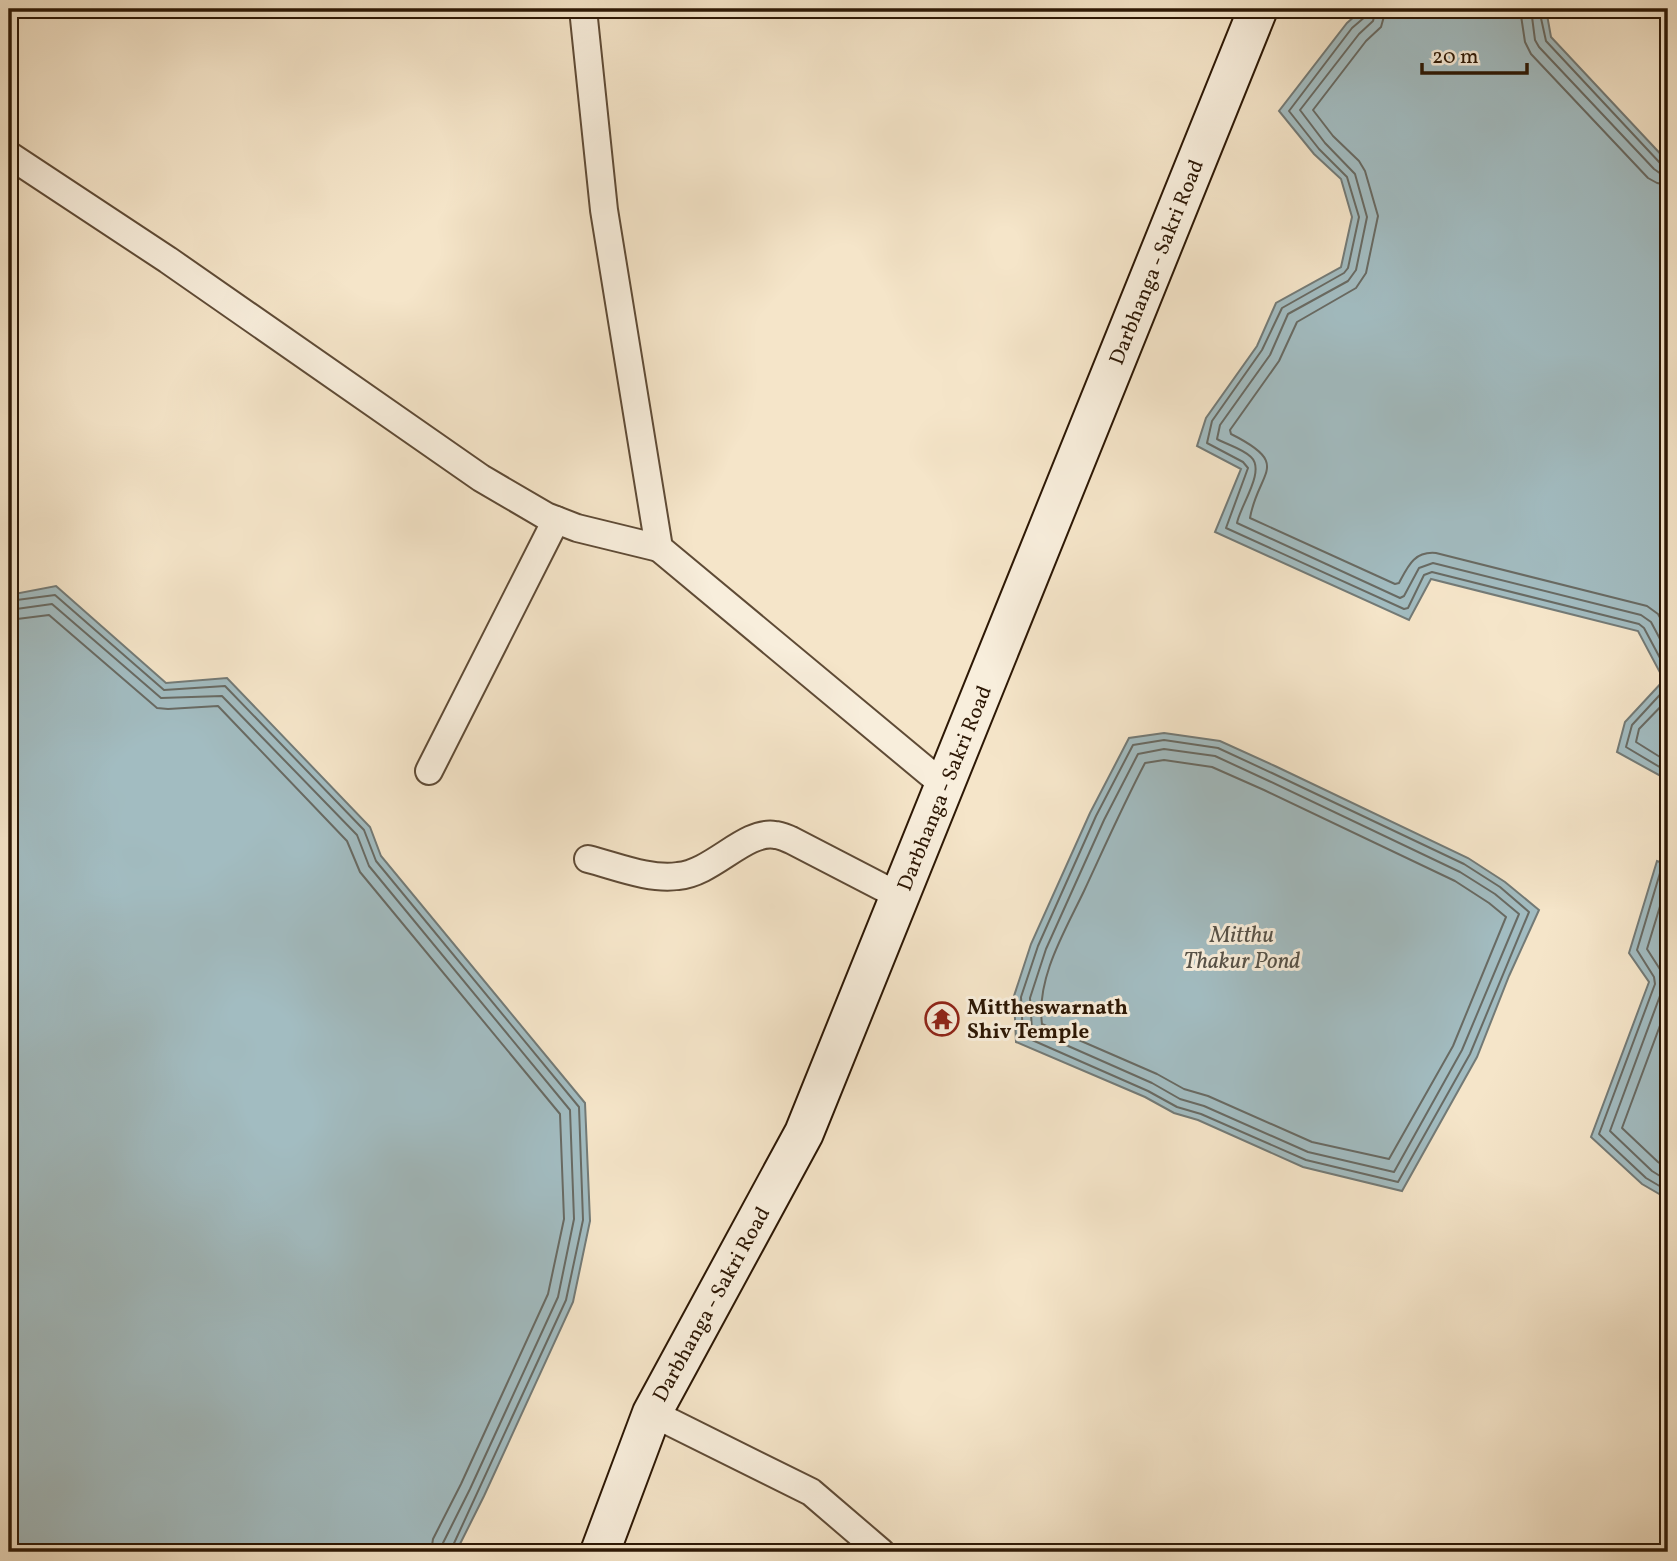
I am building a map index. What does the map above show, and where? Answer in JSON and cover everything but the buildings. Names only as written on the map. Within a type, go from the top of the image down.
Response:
[{"type":"main road","name":"Darbhanga - Sakri Road","points":[[600,1552],[652,1413],[804,1133],[1258,9]]},
{"type":"street","points":[[583,9],[604,210],[659,548]]},
{"type":"street","points":[[9,155],[168,260],[481,478],[556,520],[577,528],[659,548],[945,786]]},
{"type":"street","points":[[429,771],[556,520]]},
{"type":"street","points":[[588,859],[653,875],[677,877],[703,870],[756,836],[775,834],[901,897]]},
{"type":"street","points":[[652,1413],[811,1492],[881,1552]]},
{"type":"water","points":[[1363,9],[1546,9],[1551,37],[1668,162],[1668,780],[1617,752],[1625,722],[1664,680],[1638,631],[1431,579],[1409,620],[1215,532],[1241,469],[1197,446],[1206,418],[1257,346],[1276,303],[1341,267],[1352,217],[1341,179],[1314,154],[1279,111],[1347,23]]},
{"type":"water","points":[[56,586],[166,683],[227,678],[370,827],[381,856],[585,1103],[590,1221],[573,1302],[456,1552],[9,1552],[9,595]]},
{"type":"water","name":"Mitthu Thakur Pond","points":[[1164,733],[1220,741],[1275,766],[1468,858],[1505,882],[1539,910],[1477,1057],[1402,1191],[1303,1167],[1016,1042],[1014,996],[1031,944],[1090,813],[1129,738]]},
{"type":"water","points":[[1657,861],[1668,865],[1668,1199],[1642,1184],[1591,1137],[1649,982],[1629,953]]},
{"type":"place","name":"Mittheswarnath Shiv Temple","points":[[942,1019]]}]
